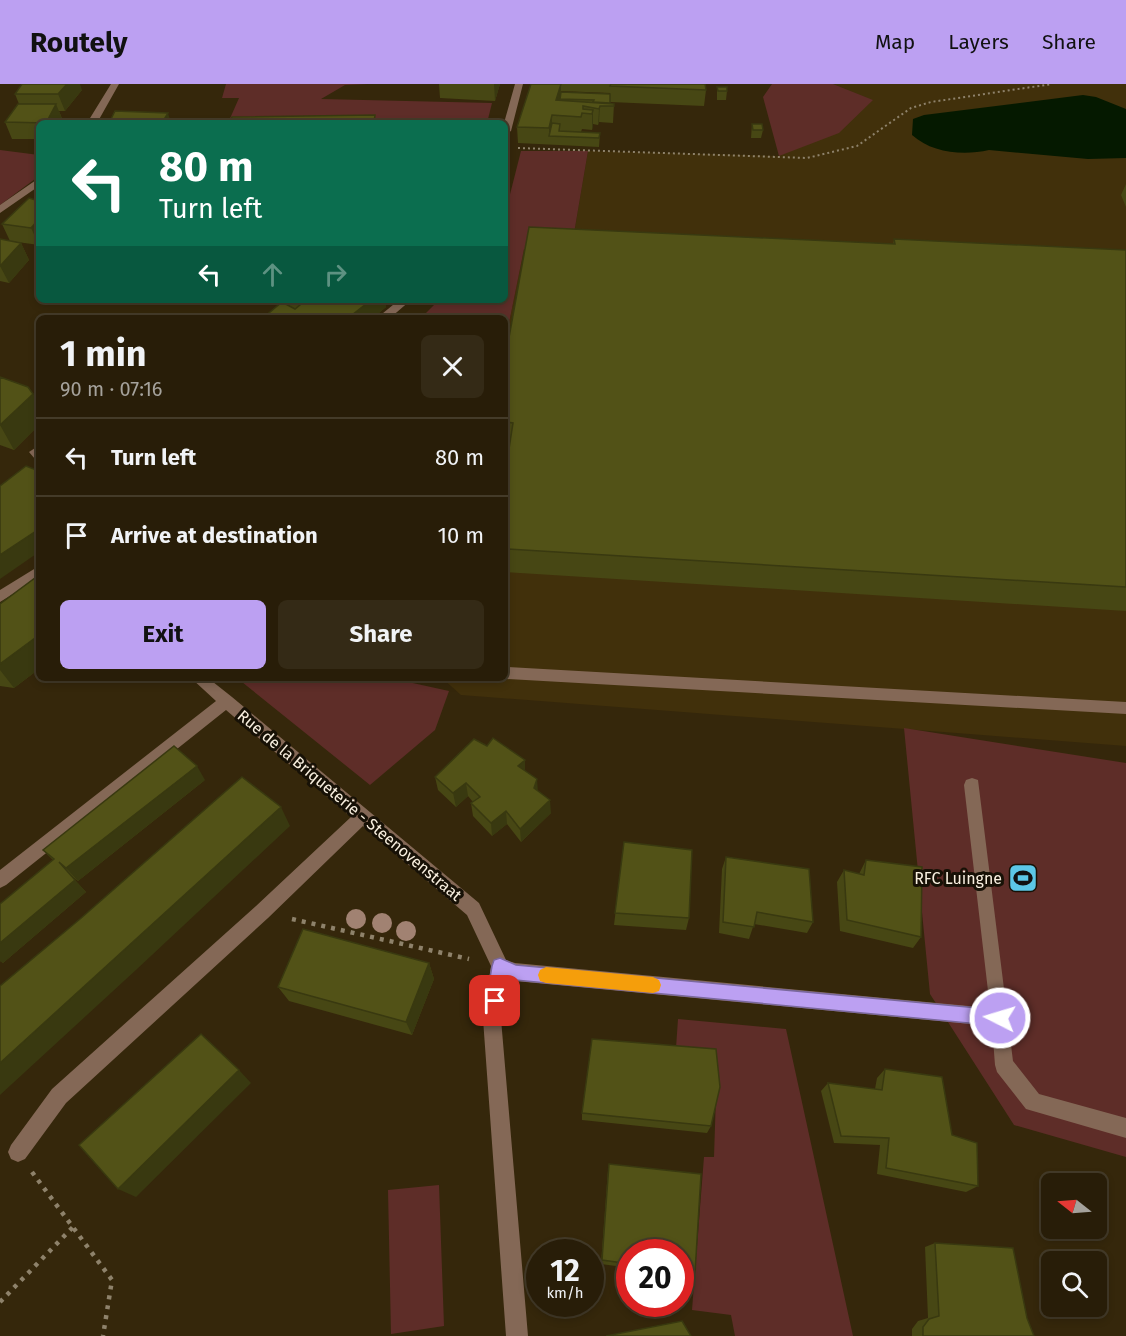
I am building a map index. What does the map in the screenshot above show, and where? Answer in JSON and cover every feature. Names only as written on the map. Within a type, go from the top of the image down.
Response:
[{"type":"street","points":[[94,120],[114,84]]},
{"type":"street","points":[[508,124],[519,84]]},
{"type":"street","points":[[0,210],[36,183]]},
{"type":"street","points":[[387,315],[402,303]]},
{"type":"street","points":[[0,597],[36,573]]},
{"type":"street","points":[[508,673],[1126,708]]},
{"type":"street","name":"Rue de la Briqueterie - Steenovenstraat","points":[[202,681],[472,909],[500,966]]},
{"type":"street","points":[[0,880],[227,701]]},
{"type":"street","points":[[972,785],[1004,1065],[1033,1102],[1126,1128]]},
{"type":"street","points":[[18,1152],[59,1096],[262,912],[363,816]]},
{"type":"street","points":[[517,1336],[492,1019],[500,966],[515,972],[1000,1018]]},
{"type":"path","points":[[517,148],[807,158],[857,146],[910,108],[931,102],[1052,84]]},
{"type":"path","points":[[262,912],[500,966]]},
{"type":"path","points":[[18,1152],[112,1280],[103,1336]]},
{"type":"path","points":[[0,1302],[73,1227]]},
{"type":"shaded area","points":[[226,84],[368,84],[345,85],[321,99],[492,103],[488,120],[229,120],[239,98],[222,98]]},
{"type":"shaded area","points":[[772,84],[833,84],[873,100],[839,133],[779,156],[763,97]]},
{"type":"shaded area","points":[[833,84],[1126,84],[1126,746],[461,695],[445,681],[508,681],[508,328],[524,248],[571,251],[588,151],[779,156],[872,100]]},
{"type":"shaded area","points":[[1083,95],[1096,97],[1126,109],[1126,158],[1088,159],[989,150],[969,153],[948,152],[929,146],[912,135],[913,119],[924,115]]},
{"type":"shaded area","points":[[0,150],[36,155],[36,178],[0,205]]},
{"type":"shaded area","points":[[521,151],[588,151],[571,251],[524,249],[508,328],[508,315],[424,315],[436,303],[508,303],[508,202]]},
{"type":"shaded area","points":[[241,681],[404,681],[449,691],[435,730],[370,785]]},
{"type":"shaded area","name":"RFC Luingne","points":[[904,728],[1126,763],[1126,1157],[1014,1125],[930,994]]},
{"type":"shaded area","points":[[678,1019],[786,1029],[853,1336],[735,1336],[731,1315],[694,1310],[704,1157],[714,1157],[716,1095],[676,1048]]},
{"type":"shaded area","points":[[439,1185],[444,1326],[391,1334],[388,1190]]},
{"type":"building","points":[[22,84],[67,84],[58,94],[15,94]]},
{"type":"building","points":[[531,84],[561,84],[556,100],[614,104],[614,106],[600,106],[599,109],[583,106],[583,109],[593,110],[592,114],[582,113],[581,117],[552,115],[549,128],[517,127]]},
{"type":"building","points":[[611,84],[705,84],[706,90],[610,86]]},
{"type":"building","points":[[717,87],[727,87],[727,91],[718,91]]},
{"type":"building","points":[[561,92],[610,94],[610,103],[560,99]]},
{"type":"building","points":[[18,104],[56,104],[48,120],[36,120],[36,123],[5,122]]},
{"type":"building","points":[[115,111],[168,113],[164,120],[110,120]]},
{"type":"building","points":[[375,115],[374,120],[231,120],[232,117]]},
{"type":"building","points":[[552,123],[560,124],[559,131],[600,133],[599,138],[549,136]]},
{"type":"building","points":[[752,124],[762,124],[763,130],[753,130]]},
{"type":"building","points":[[29,198],[36,200],[36,222],[31,228],[2,224]]},
{"type":"building","points":[[529,227],[895,244],[894,239],[1126,250],[1126,587],[508,549],[508,455],[513,423],[508,422],[508,343]]},
{"type":"building","points":[[0,239],[21,243],[0,266]]},
{"type":"building","points":[[281,303],[295,309],[302,303],[367,303],[352,315],[267,315]]},
{"type":"building","points":[[0,377],[28,387],[33,394],[0,425]]},
{"type":"building","points":[[26,466],[36,470],[36,531],[0,555],[0,486]]},
{"type":"building","points":[[36,577],[36,637],[0,664],[0,604]]},
{"type":"building","points":[[493,738],[525,760],[518,766],[537,779],[534,788],[550,800],[520,829],[506,811],[491,823],[471,803],[480,797],[466,783],[453,793],[435,777],[474,739],[487,746]]},
{"type":"building","points":[[174,746],[197,766],[66,868],[59,862],[75,880],[0,943],[0,904],[54,859],[43,850]]},
{"type":"building","points":[[242,777],[281,807],[0,1063],[0,986]]},
{"type":"building","points":[[624,842],[692,850],[689,918],[615,913]]},
{"type":"building","points":[[726,857],[809,869],[813,922],[757,912],[754,927],[723,922]]},
{"type":"building","points":[[866,860],[922,867],[921,937],[847,920],[844,870],[864,875]]},
{"type":"building","points":[[303,929],[429,963],[406,1022],[278,987]]},
{"type":"building","points":[[201,1034],[239,1070],[118,1189],[79,1145]]},
{"type":"building","points":[[592,1039],[716,1049],[720,1087],[711,1126],[582,1113]]},
{"type":"building","points":[[885,1069],[942,1077],[952,1135],[977,1143],[978,1186],[886,1168],[889,1138],[841,1136],[828,1083],[882,1090]]},
{"type":"building","points":[[609,1164],[701,1174],[695,1273],[694,1239],[616,1239],[616,1262],[604,1260]]},
{"type":"building","points":[[935,1243],[1013,1248],[1027,1318],[1034,1336],[923,1336],[923,1327],[929,1319],[939,1316]]},
{"type":"building","points":[[682,1321],[691,1336],[606,1336]]},
{"type":"slow traffic","points":[[546,975],[653,985]]},
{"type":"place","name":"RFC Luingne","points":[[1023,878]]},
{"type":"route","points":[[495,1001],[500,966],[515,972],[1000,1018]]}]
